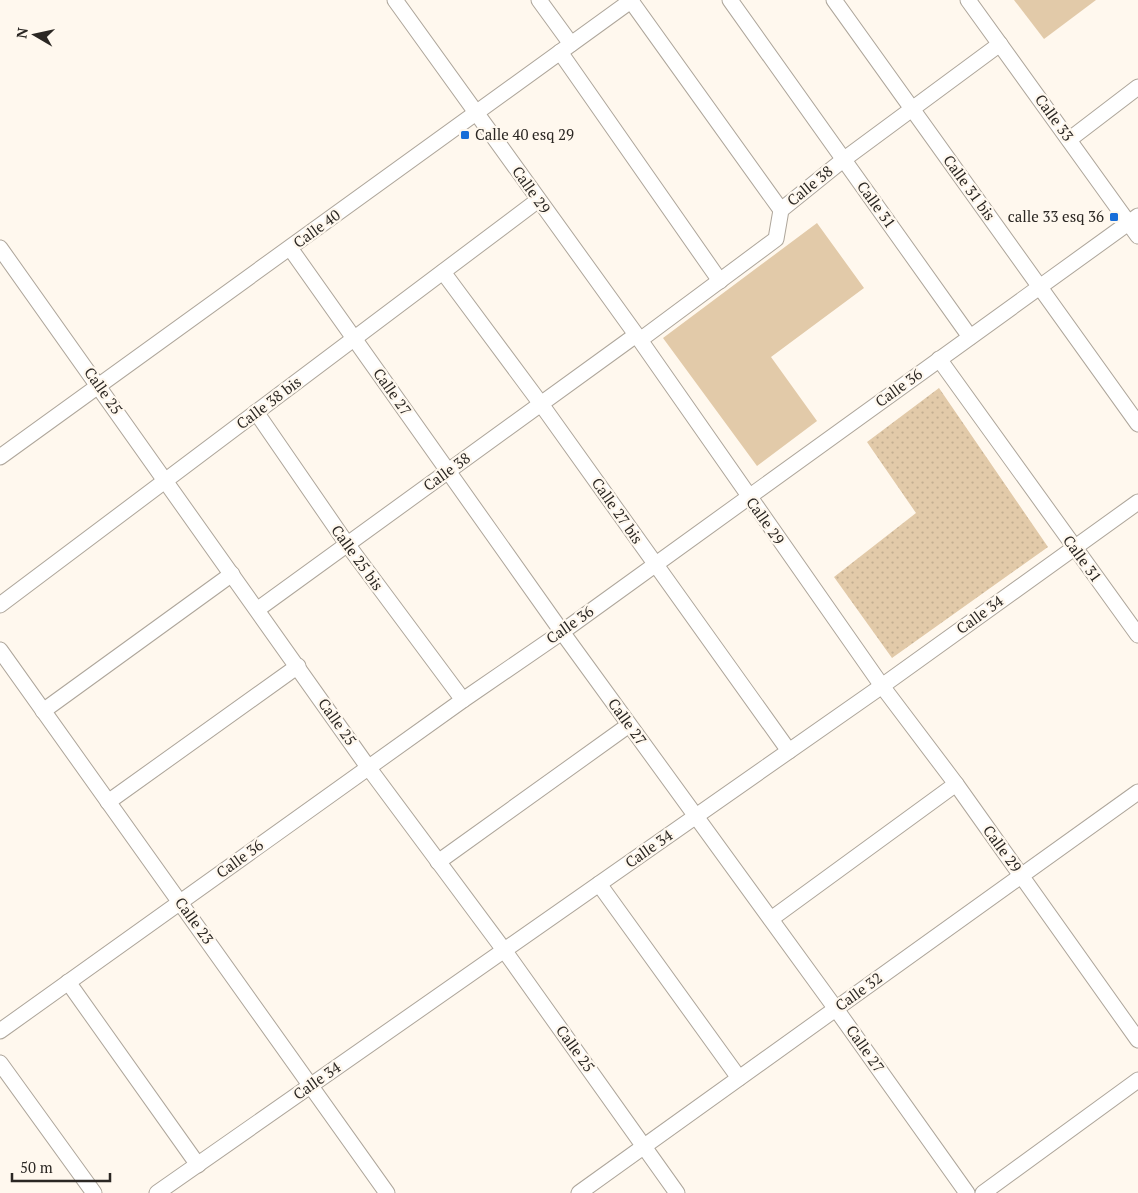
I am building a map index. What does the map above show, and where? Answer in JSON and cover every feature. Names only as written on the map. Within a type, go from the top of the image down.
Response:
[{"type":"street","name":"Calle 29","points":[[395,0],[477,112],[537,201],[638,338],[882,686],[956,784],[1138,1040]]},
{"type":"street","points":[[539,0],[566,48],[720,281]]},
{"type":"street","name":"Calle 40","points":[[0,457],[632,0]]},
{"type":"street","points":[[632,0],[781,210]]},
{"type":"street","name":"Calle 31","points":[[730,0],[970,337]]},
{"type":"street","name":"Calle 31 bis","points":[[834,0],[1138,424]]},
{"type":"street","name":"Calle 33","points":[[968,0],[1070,139],[1133,219],[1138,236]]},
{"type":"street","name":"Calle 38","points":[[258,608],[541,404],[720,281],[776,239],[781,210],[843,160],[1000,44]]},
{"type":"street","points":[[1070,139],[1138,87]]},
{"type":"street","name":"Calle 38 bis","points":[[0,605],[537,201]]},
{"type":"street","name":"Calle 36","points":[[0,1031],[368,767],[562,632],[1133,219]]},
{"type":"street","name":"Calle 25","points":[[0,248],[258,608],[368,767],[504,950],[677,1193]]},
{"type":"street","name":"Calle 27","points":[[290,248],[562,632],[836,1008],[967,1193]]},
{"type":"street","name":"Calle 27 bis","points":[[443,272],[541,404],[789,751]]},
{"type":"street","name":"Calle 31","points":[[939,359],[1138,636]]},
{"type":"street","name":"Calle 25 bis","points":[[256,412],[347,544],[463,700]]},
{"type":"street","name":"Calle 34","points":[[157,1193],[882,686],[1138,502]]},
{"type":"street","points":[[43,711],[232,574]]},
{"type":"street","name":"Calle 23","points":[[0,650],[387,1193]]},
{"type":"street","points":[[108,802],[298,666]]},
{"type":"street","points":[[438,862],[629,725]]},
{"type":"street","points":[[771,919],[956,784]]},
{"type":"street","name":"Calle 32","points":[[579,1193],[1138,792]]},
{"type":"street","points":[[599,884],[739,1078]]},
{"type":"street","points":[[68,982],[198,1165]]},
{"type":"street","points":[[0,1062],[94,1193]]},
{"type":"street","points":[[983,1193],[1138,1080]]},
{"type":"shaded area","points":[[1014,0],[1096,0],[1044,39]]},
{"type":"shaded area","points":[[817,223],[864,288],[771,357],[817,421],[757,466],[663,338]]},
{"type":"shaded area","points":[[939,388],[1048,547],[892,658],[834,577],[916,513],[867,442]]},
{"type":"place","name":"Calle 40 esq 29","points":[[465,135]]},
{"type":"place","name":"calle 33 esq 36","points":[[1114,217]]}]
